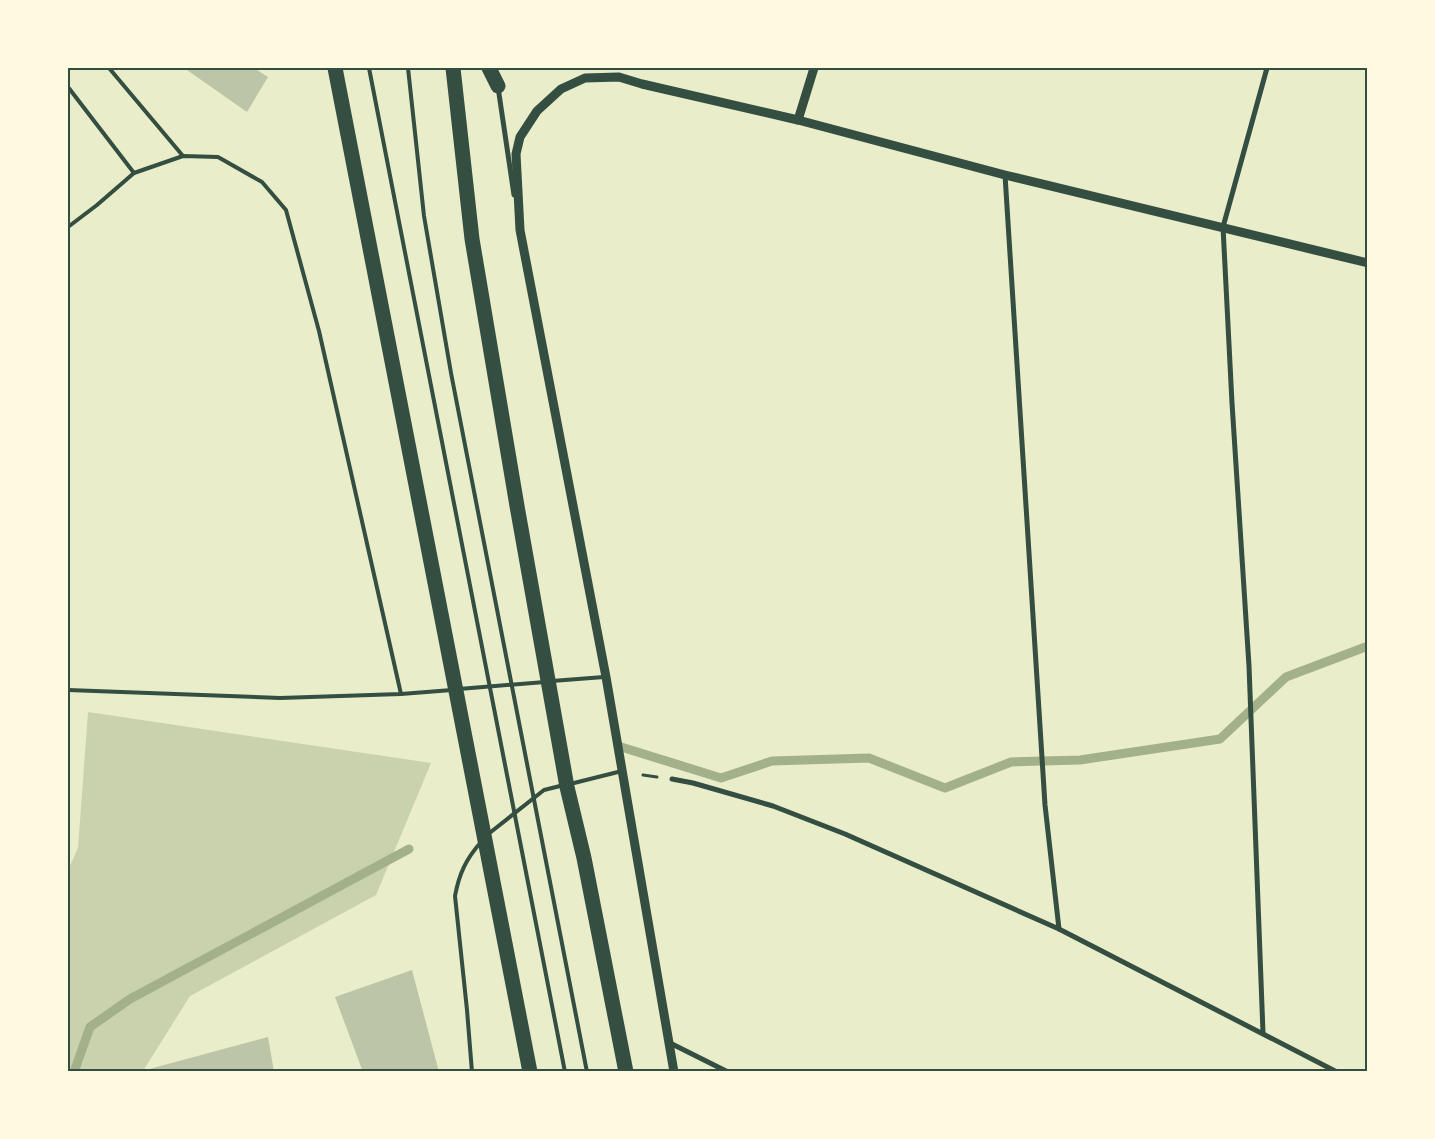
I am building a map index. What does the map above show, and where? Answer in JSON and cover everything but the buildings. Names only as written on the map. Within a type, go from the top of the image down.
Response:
[{"type":"highway","points":[[335,68],[530,1072]]},
{"type":"highway","points":[[453,68],[472,239],[517,506],[567,787],[584,858],[626,1072]]},
{"type":"highway","points":[[489,68],[498,86]]},
{"type":"street","points":[[497,68],[498,86],[520,230],[606,677],[674,1072]]},
{"type":"street","points":[[798,120],[814,68]]},
{"type":"street","points":[[1263,1033],[1249,666],[1223,227],[1267,68]]},
{"type":"street","points":[[520,230],[516,154],[520,137],[537,111],[561,89],[585,78],[619,77],[798,120],[1006,175],[1368,263]]},
{"type":"street","points":[[1006,175],[1045,805],[1059,929]]},
{"type":"street","points":[[672,779],[693,783],[755,801],[845,834],[1059,929],[1337,1072]]},
{"type":"street","points":[[668,1042],[728,1072]]},
{"type":"lane","points":[[109,68],[182,156]]},
{"type":"lane","points":[[369,68],[565,1072]]},
{"type":"lane","points":[[408,68],[424,216],[450,364],[587,1072]]},
{"type":"lane","points":[[68,87],[134,173]]},
{"type":"lane","points":[[68,227],[134,173],[182,156],[218,157],[262,182],[286,210],[319,331],[401,694]]},
{"type":"lane","points":[[68,690],[280,698],[401,694],[606,677]]},
{"type":"lane","points":[[472,1072],[455,896],[458,878],[471,853],[487,836],[544,790],[622,771]]},
{"type":"path","points":[[622,771],[672,779]]},
{"type":"green space","points":[[88,712],[431,763],[376,895],[190,996],[143,1071],[68,1071],[68,870],[78,848]]},
{"type":"waterway","points":[[618,746],[721,778],[772,761],[869,758],[945,788],[1011,762],[1080,760],[1220,739],[1286,677],[1368,646]]},
{"type":"waterway","points":[[74,1072],[90,1027],[130,999],[409,849]]}]
